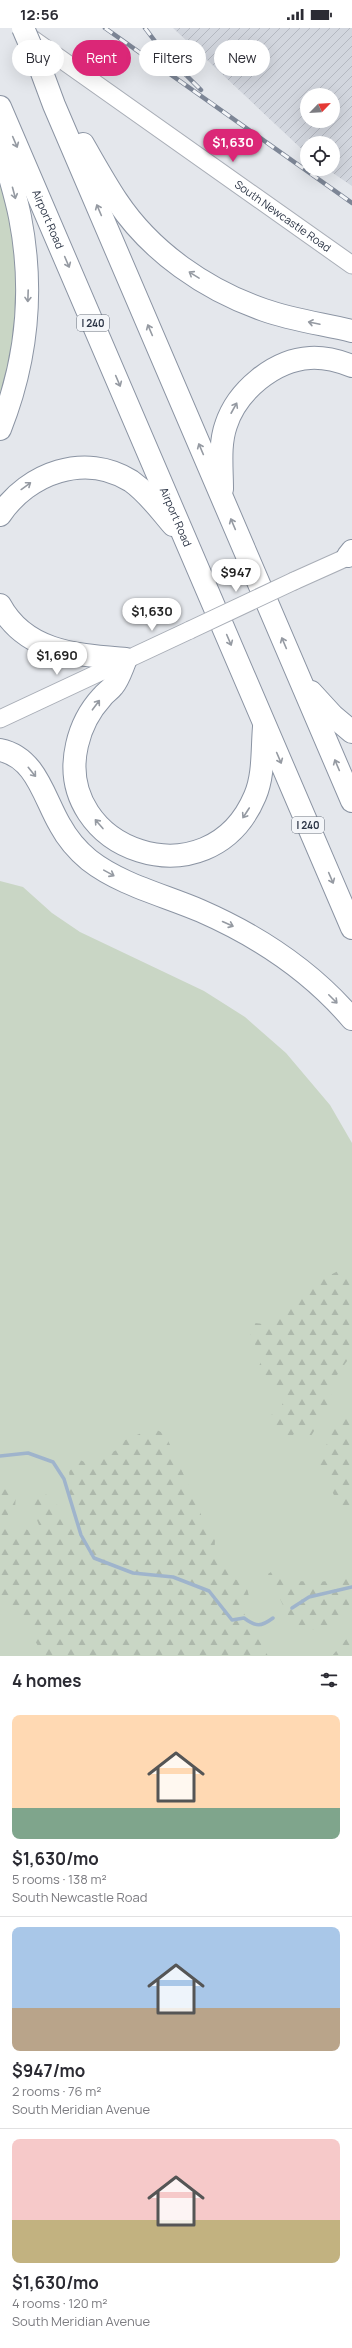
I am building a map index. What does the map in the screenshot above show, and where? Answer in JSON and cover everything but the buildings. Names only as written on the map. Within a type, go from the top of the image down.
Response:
[{"type":"highway","points":[[23,28],[352,801]]},
{"type":"highway","points":[[57,106],[117,202],[148,238],[189,272],[238,300],[292,318],[352,331]]},
{"type":"highway","name":"Airport Road","points":[[0,107],[352,928]]},
{"type":"highway","points":[[0,143],[20,216],[28,286],[22,354],[15,385],[0,429]]},
{"type":"highway","points":[[222,498],[222,445],[226,425],[236,404],[250,387],[267,373],[287,363],[310,358],[332,360],[352,366]]},
{"type":"highway","points":[[0,515],[22,489],[37,478],[56,471],[75,468],[96,469],[114,473],[130,481],[143,491],[186,540]]},
{"type":"highway","points":[[0,605],[14,624],[26,636],[39,643],[56,650],[78,655],[126,659],[113,686],[93,708],[83,725],[77,745],[74,763],[82,798],[90,814],[100,827],[129,848],[160,856],[193,853],[210,846],[236,826],[255,796],[261,777],[264,722]]},
{"type":"highway","points":[[300,679],[333,716],[352,732]]},
{"type":"highway","points":[[0,750],[19,759],[37,778],[60,825],[74,845],[88,859],[123,880],[241,929],[268,946],[320,986],[352,1019]]},
{"type":"street","name":"South Newcastle Road","points":[[18,28],[352,264]]},
{"type":"street","points":[[0,719],[351,555]]},
{"type":"shaded area","points":[[173,28],[352,28],[352,186],[337,176],[340,176],[340,136],[300,136],[300,147],[224,76],[270,76],[270,40],[214,40],[214,67],[206,59],[206,40],[186,40]]},
{"type":"green space","points":[[0,166],[22,291],[0,413]]},
{"type":"green space","points":[[0,881],[23,887],[52,913],[80,932],[204,991],[245,1017],[286,1053],[330,1105],[352,1143],[352,1656],[0,1656]]},
{"type":"green space","points":[[340,1270],[352,1277],[352,1354],[330,1385],[332,1401],[311,1436],[304,1438],[294,1434],[289,1438],[281,1436],[272,1429],[270,1419],[276,1409],[282,1405],[285,1398],[268,1381],[260,1379],[257,1371],[262,1359],[250,1334],[255,1323],[264,1324],[290,1309],[301,1290]]},
{"type":"green space","points":[[352,1404],[352,1507],[340,1506],[318,1466],[338,1416]]},
{"type":"green space","points":[[153,1428],[165,1434],[199,1508],[203,1521],[214,1529],[215,1558],[228,1564],[230,1578],[244,1583],[246,1586],[249,1597],[241,1608],[268,1656],[45,1656],[46,1652],[44,1647],[38,1646],[30,1632],[30,1626],[23,1620],[22,1611],[17,1609],[12,1613],[6,1609],[0,1600],[0,1492],[5,1489],[16,1494],[15,1508],[8,1513],[9,1523],[14,1529],[23,1527],[41,1538],[43,1535],[31,1505],[39,1493],[45,1493],[52,1502],[61,1507],[61,1515],[70,1521],[78,1515],[74,1503],[64,1497],[61,1490],[70,1483],[69,1470],[74,1469],[76,1462],[80,1460],[87,1463],[119,1449],[123,1441]]},
{"type":"green space","points":[[280,1566],[286,1569],[285,1576],[292,1583],[301,1581],[325,1581],[338,1578],[352,1572],[352,1591],[347,1611],[331,1631],[310,1629],[299,1633],[295,1630],[268,1574]]},
{"type":"green space","points":[[352,1624],[352,1656],[332,1656],[348,1637],[350,1625]]},
{"type":"waterway","points":[[0,1456],[28,1453],[53,1462],[64,1479],[81,1535],[94,1558],[133,1573],[173,1577],[209,1591],[232,1620],[244,1618],[258,1625],[273,1618]]},
{"type":"waterway","points":[[292,1608],[309,1597],[352,1587]]},
{"type":"railway","points":[[105,28],[352,203]]},
{"type":"railway","points":[[145,28],[163,52],[201,90]]}]
